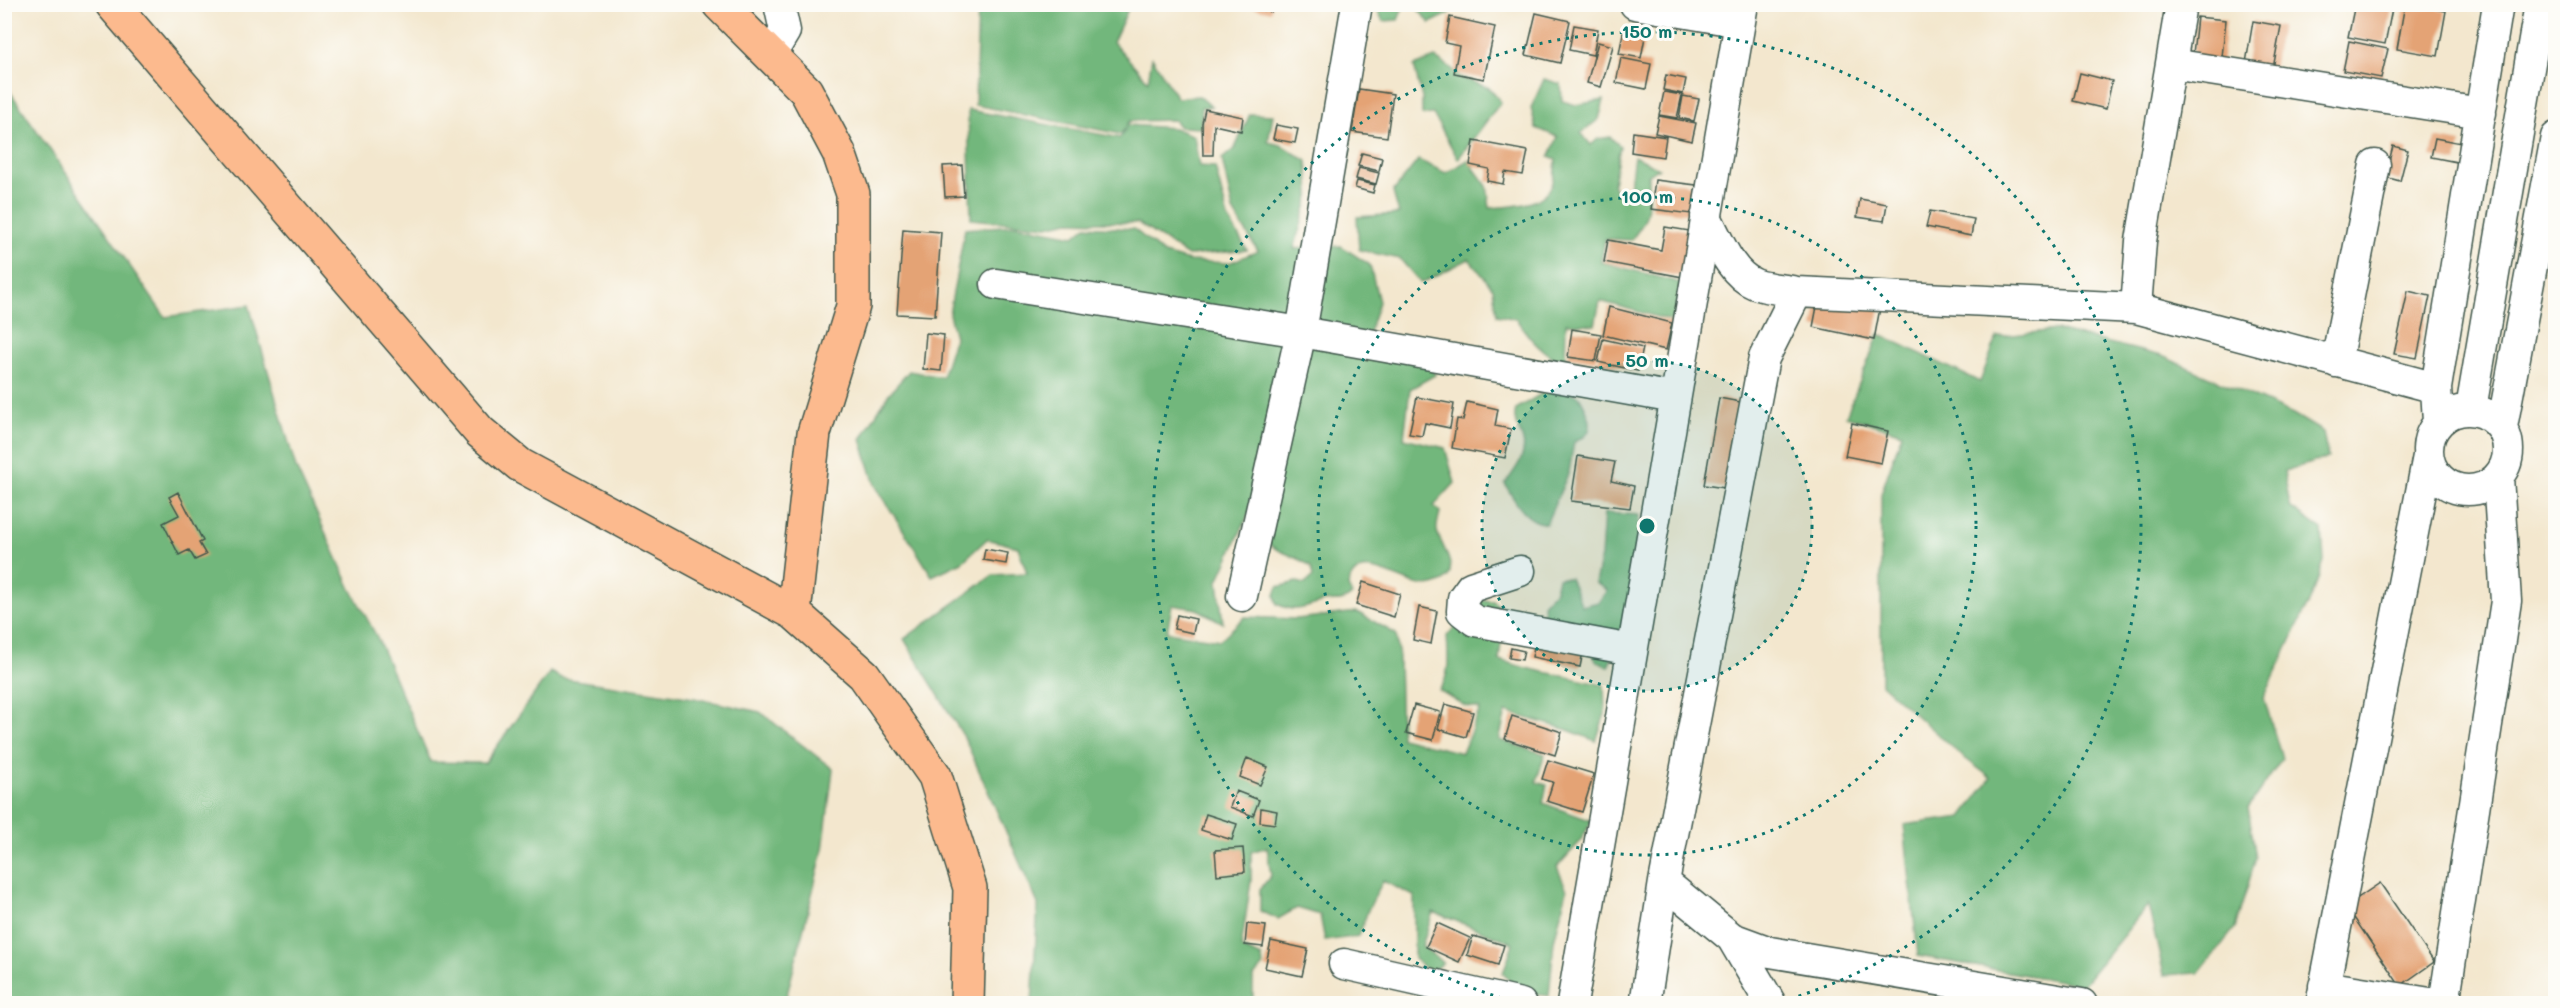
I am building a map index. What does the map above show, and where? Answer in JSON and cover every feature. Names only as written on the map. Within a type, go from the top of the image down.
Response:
[{"type":"highway","points":[[112,4],[480,432],[519,465],[794,613],[864,675],[935,776],[970,888],[967,1004]]},
{"type":"highway","points":[[719,4],[806,91],[839,153],[853,194],[853,306],[814,433],[794,613]]},
{"type":"street","points":[[770,56],[785,31],[779,4]]},
{"type":"street","points":[[1242,596],[1301,332],[1358,4]]},
{"type":"street","points":[[1572,1004],[1741,13],[1635,4]]},
{"type":"street","points":[[2136,308],[2141,241],[2181,4]]},
{"type":"street","points":[[2438,422],[2436,388],[2498,4]]},
{"type":"street","points":[[2471,409],[2540,4]]},
{"type":"street","points":[[2172,64],[2481,113]]},
{"type":"street","points":[[2502,427],[2556,137]]},
{"type":"street","points":[[2336,362],[2375,165]]},
{"type":"street","points":[[1706,217],[1729,260],[1743,277],[1756,284],[1797,292],[2136,308],[2436,388]]},
{"type":"street","points":[[996,284],[1301,332],[1675,398]]},
{"type":"street","points":[[1645,1004],[1664,882],[1764,358],[1797,292]]},
{"type":"street","points":[[2428,456],[2434,473],[2447,485],[2465,490],[2483,488],[2498,477],[2506,462],[2508,444],[2502,427],[2488,415],[2471,409],[2453,412],[2438,422],[2429,438],[2428,456],[2322,995],[2436,1004]]},
{"type":"street","points":[[2445,1004],[2505,601],[2498,477]]},
{"type":"street","points":[[1520,571],[1471,587],[1462,598],[1462,611],[1475,621],[1632,650]]},
{"type":"street","points":[[1664,882],[1732,938],[1770,952],[2082,1004]]},
{"type":"street","points":[[1732,938],[1771,1004]]},
{"type":"street","points":[[1344,964],[1521,1004]]},
{"type":"green space","points":[[978,5],[1130,5],[1113,42],[1148,81],[1152,57],[1177,98],[1199,96],[1212,107],[1202,107],[1201,128],[1180,127],[1174,120],[1130,121],[1127,125],[1174,128],[1194,136],[1199,166],[1215,167],[1228,218],[1247,250],[1188,256],[1138,223],[1069,221],[1047,226],[971,219],[968,110],[1120,138],[1126,128],[1120,134],[975,105]]},
{"type":"green space","points":[[1375,5],[1404,5],[1398,20],[1383,21]]},
{"type":"green space","points":[[1408,5],[1457,5],[1449,14],[1430,23],[1415,6]]},
{"type":"green space","points":[[1435,58],[1450,67],[1460,77],[1489,88],[1501,102],[1458,159],[1433,114],[1422,115],[1422,98],[1414,66]]},
{"type":"green space","points":[[1544,79],[1561,84],[1562,101],[1576,105],[1604,100],[1599,119],[1581,133],[1591,145],[1598,139],[1610,137],[1620,146],[1613,184],[1618,196],[1629,192],[1634,156],[1659,168],[1648,176],[1648,203],[1643,224],[1631,240],[1605,239],[1601,262],[1689,285],[1686,325],[1600,301],[1595,325],[1566,323],[1565,364],[1550,356],[1537,345],[1516,319],[1497,315],[1493,288],[1469,259],[1421,283],[1400,259],[1359,250],[1357,217],[1399,214],[1393,192],[1418,160],[1446,173],[1468,160],[1487,186],[1490,208],[1516,206],[1541,198],[1553,182],[1556,160],[1549,157],[1558,137],[1536,128],[1531,108]]},
{"type":"green space","points":[[4,83],[165,317],[249,305],[296,468],[351,589],[377,637],[431,762],[485,763],[550,672],[561,678],[694,698],[760,712],[833,769],[823,850],[785,1003],[5,1003]]},
{"type":"green space","points":[[1250,114],[1273,115],[1268,142],[1281,145],[1307,161],[1310,193],[1294,249],[1341,246],[1370,265],[1379,302],[1367,338],[1430,362],[1435,375],[1410,389],[1404,438],[1445,448],[1455,483],[1434,506],[1440,512],[1437,531],[1449,561],[1449,575],[1443,581],[1433,585],[1422,585],[1385,572],[1362,569],[1353,574],[1348,586],[1352,595],[1344,600],[1299,609],[1283,607],[1277,604],[1275,595],[1278,587],[1297,582],[1305,584],[1313,577],[1311,567],[1300,559],[1275,549],[1265,541],[1250,511],[1218,581],[1223,623],[1197,609],[1172,605],[1167,632],[1220,640],[1245,617],[1297,619],[1357,612],[1396,634],[1399,658],[1401,738],[1462,753],[1480,709],[1465,706],[1439,690],[1447,671],[1447,636],[1460,621],[1472,599],[1493,601],[1510,615],[1529,621],[1545,618],[1543,604],[1555,591],[1558,578],[1570,578],[1582,606],[1599,602],[1607,590],[1595,583],[1601,556],[1604,513],[1639,515],[1636,553],[1629,578],[1634,600],[1608,667],[1596,661],[1586,638],[1502,635],[1499,660],[1604,685],[1605,714],[1596,741],[1568,730],[1506,712],[1499,740],[1545,754],[1536,782],[1547,785],[1543,803],[1592,821],[1579,843],[1557,867],[1567,890],[1554,941],[1549,996],[1518,991],[1503,973],[1513,943],[1433,912],[1422,946],[1443,963],[1430,972],[1414,959],[1414,896],[1383,881],[1368,910],[1359,936],[1325,941],[1320,915],[1297,908],[1278,919],[1260,911],[1260,889],[1271,876],[1267,847],[1251,852],[1251,881],[1241,948],[1262,957],[1263,967],[1253,977],[1253,1003],[1032,1003],[1038,904],[964,737],[904,639],[993,575],[1027,573],[1018,547],[987,539],[962,562],[932,576],[875,485],[861,439],[888,395],[909,371],[942,377],[955,337],[949,314],[965,229],[1016,225],[1074,236],[1086,226],[1134,229],[1164,254],[1189,261],[1229,263],[1258,251],[1233,211],[1222,159],[1235,148]]},
{"type":"green space","points":[[2056,330],[2162,356],[2293,414],[2323,432],[2328,458],[2284,471],[2290,507],[2322,530],[2324,561],[2314,591],[2264,698],[2282,759],[2248,808],[2256,858],[2235,928],[2199,973],[2164,975],[2148,905],[2083,985],[1918,956],[1904,825],[1962,817],[1991,778],[1962,756],[1881,684],[1881,494],[1902,433],[1846,416],[1879,334],[1980,382],[1997,337]]},
{"type":"green space","points":[[1554,386],[1579,396],[1589,416],[1590,428],[1582,438],[1574,442],[1569,472],[1546,524],[1526,515],[1505,484],[1518,464],[1524,447],[1515,418],[1516,409]]},
{"type":"building","points":[[1237,4],[1272,4],[1271,12]]},
{"type":"building","points":[[2355,4],[2393,4],[2385,44],[2348,37]]},
{"type":"building","points":[[2405,4],[2446,11],[2438,56],[2397,49]]},
{"type":"building","points":[[1536,13],[1570,21],[1560,63],[1526,55]]},
{"type":"building","points":[[1450,17],[1495,27],[1484,79],[1454,73],[1459,46],[1445,43]]},
{"type":"building","points":[[2197,17],[2226,20],[2221,66],[2192,63]]},
{"type":"building","points":[[2253,21],[2281,26],[2272,74],[2245,69]]},
{"type":"building","points":[[1574,25],[1598,29],[1593,55],[1569,50]]},
{"type":"building","points":[[1623,33],[1645,37],[1641,58],[1619,54]]},
{"type":"building","points":[[2349,41],[2388,49],[2381,78],[2343,71]]},
{"type":"building","points":[[1598,42],[1613,46],[1601,87],[1587,83]]},
{"type":"building","points":[[1621,58],[1651,64],[1646,89],[1616,83]]},
{"type":"building","points":[[2080,73],[2112,81],[2106,109],[2073,101]]},
{"type":"building","points":[[1666,75],[1686,79],[1683,94],[1663,90]]},
{"type":"building","points":[[1359,89],[1393,94],[1387,137],[1352,132]]},
{"type":"building","points":[[1664,92],[1682,95],[1677,118],[1659,115]]},
{"type":"building","points":[[1683,96],[1699,99],[1694,121],[1679,118]]},
{"type":"building","points":[[1205,109],[1243,117],[1241,131],[1214,125],[1213,155],[1203,155],[1202,123]]},
{"type":"building","points":[[1659,116],[1696,123],[1692,141],[1655,133]]},
{"type":"building","points":[[1276,125],[1298,129],[1295,143],[1273,139]]},
{"type":"building","points":[[1633,132],[1666,137],[1663,157],[1631,152]]},
{"type":"building","points":[[2435,138],[2461,143],[2457,162],[2431,157]]},
{"type":"building","points":[[1474,141],[1528,151],[1523,175],[1505,172],[1503,184],[1487,181],[1489,169],[1470,165]]},
{"type":"building","points":[[2393,146],[2408,150],[2400,181],[2385,177]]},
{"type":"building","points":[[1362,153],[1382,158],[1379,171],[1358,166]]},
{"type":"building","points":[[962,165],[964,196],[945,197],[943,166]]},
{"type":"building","points":[[1359,168],[1379,173],[1376,184],[1356,179]]},
{"type":"building","points":[[1655,180],[1696,185],[1692,214],[1651,209]]},
{"type":"building","points":[[1357,181],[1375,185],[1373,193],[1355,188]]},
{"type":"building","points":[[1860,199],[1887,204],[1884,221],[1857,217]]},
{"type":"building","points":[[1930,211],[1974,219],[1971,236],[1926,227]]},
{"type":"building","points":[[1665,227],[1696,232],[1688,278],[1604,262],[1608,240],[1661,250]]},
{"type":"building","points":[[903,229],[941,232],[935,316],[897,314]]},
{"type":"building","points":[[2408,291],[2430,296],[2417,358],[2394,354]]},
{"type":"building","points":[[1819,296],[1880,308],[1874,340],[1813,327]]},
{"type":"building","points":[[1609,307],[1672,323],[1666,350],[1603,335]]},
{"type":"building","points":[[1572,329],[1601,334],[1596,361],[1568,357]]},
{"type":"building","points":[[926,333],[944,335],[941,371],[923,369]]},
{"type":"building","points":[[1603,339],[1643,348],[1638,371],[1598,362]]},
{"type":"building","points":[[1417,397],[1454,404],[1450,428],[1425,423],[1422,436],[1409,434]]},
{"type":"building","points":[[1719,398],[1746,403],[1732,489],[1704,485]]},
{"type":"building","points":[[1467,402],[1498,409],[1495,426],[1511,429],[1505,458],[1452,448],[1457,419],[1463,420]]},
{"type":"building","points":[[1852,423],[1888,431],[1881,463],[1845,456]]},
{"type":"building","points":[[1578,456],[1615,462],[1611,481],[1634,486],[1630,508],[1571,501]]},
{"type":"building","points":[[178,492],[203,541],[199,543],[206,555],[195,560],[189,550],[179,555],[163,523],[179,515],[169,497]]},
{"type":"building","points":[[985,549],[1008,553],[1006,564],[983,560]]},
{"type":"building","points":[[1363,582],[1400,594],[1394,617],[1356,605]]},
{"type":"building","points":[[1419,607],[1437,611],[1431,644],[1413,640]]},
{"type":"building","points":[[1177,615],[1196,619],[1193,633],[1174,629]]},
{"type":"building","points":[[1535,642],[1583,652],[1580,667],[1532,657]]},
{"type":"building","points":[[1511,648],[1524,651],[1522,660],[1509,658]]},
{"type":"building","points":[[1445,704],[1473,712],[1466,737],[1438,729]]},
{"type":"building","points":[[1414,705],[1440,712],[1433,740],[1406,733]]},
{"type":"building","points":[[1512,716],[1562,732],[1555,755],[1505,739]]},
{"type":"building","points":[[1247,758],[1268,767],[1260,785],[1240,777]]},
{"type":"building","points":[[1548,760],[1594,774],[1582,812],[1547,801],[1553,782],[1542,779]]},
{"type":"building","points":[[1236,791],[1259,800],[1253,816],[1230,807]]},
{"type":"building","points":[[1261,808],[1277,811],[1275,824],[1260,822]]},
{"type":"building","points":[[1206,814],[1237,824],[1232,840],[1201,830]]},
{"type":"building","points":[[1243,848],[1245,872],[1217,875],[1215,850]]},
{"type":"building","points":[[2380,883],[2434,962],[2400,986],[2346,906]]},
{"type":"building","points":[[1437,923],[1470,938],[1459,962],[1426,947]]},
{"type":"building","points":[[1247,924],[1266,926],[1263,947],[1245,945]]},
{"type":"building","points":[[1473,936],[1504,945],[1498,965],[1467,955]]},
{"type":"building","points":[[1271,941],[1308,949],[1302,976],[1265,968]]}]
